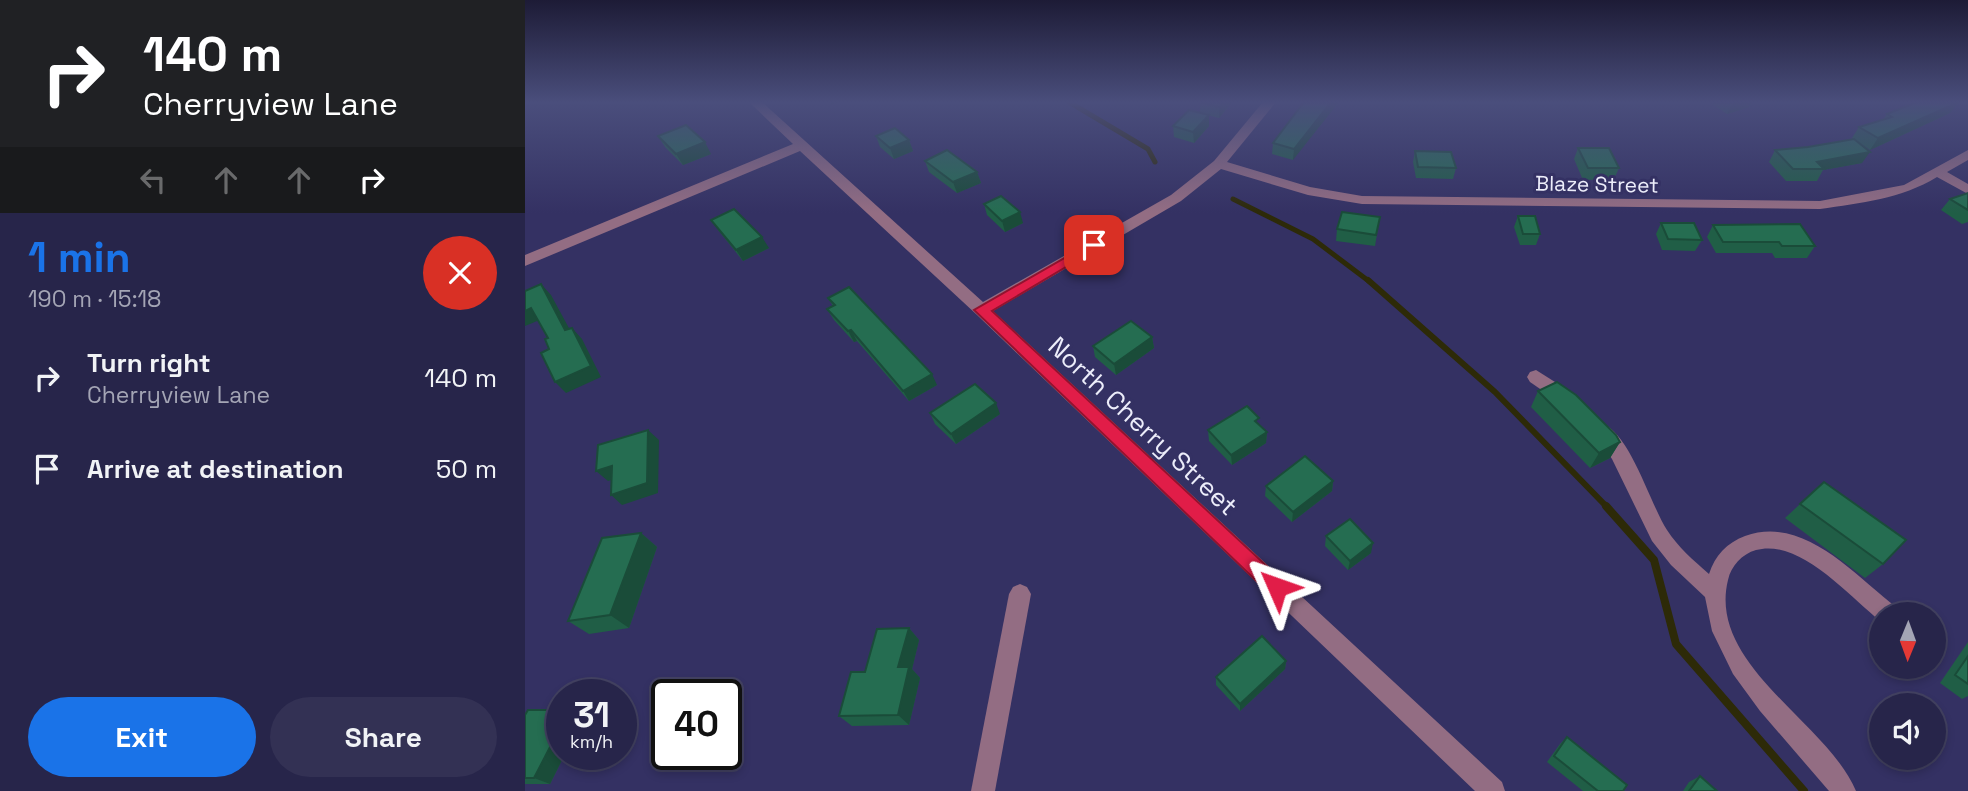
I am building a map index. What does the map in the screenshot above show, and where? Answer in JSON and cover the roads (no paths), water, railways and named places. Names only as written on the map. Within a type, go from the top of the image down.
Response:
[{"type":"street","name":"North Cherry Street","points":[[796,139],[1493,791]]},
{"type":"street","points":[[982,310],[1176,198],[1219,164],[1240,139]]},
{"type":"street","points":[[525,261],[803,145]]},
{"type":"street","name":"Blaze Street","points":[[1219,164],[1308,191],[1362,200],[1498,204],[1820,205],[1874,198],[1909,188],[1968,154]]},
{"type":"street","points":[[1938,172],[1968,190]]},
{"type":"street","points":[[1536,377],[1576,404],[1616,444],[1659,535],[1684,567],[1716,593]]},
{"type":"street","points":[[1845,791],[1835,776],[1769,707],[1743,673],[1727,642],[1716,593],[1721,566],[1728,554],[1743,545],[1779,540],[1793,543],[1872,602]]},
{"type":"street","points":[[983,791],[1020,594]]},
{"type":"waterway","points":[[1131,139],[1148,149],[1155,162]]},
{"type":"waterway","points":[[1233,199],[1313,239],[1370,282]]},
{"type":"waterway","points":[[1368,280],[1495,392],[1608,508]]},
{"type":"waterway","points":[[1606,506],[1654,560],[1676,644],[1804,791]]}]
